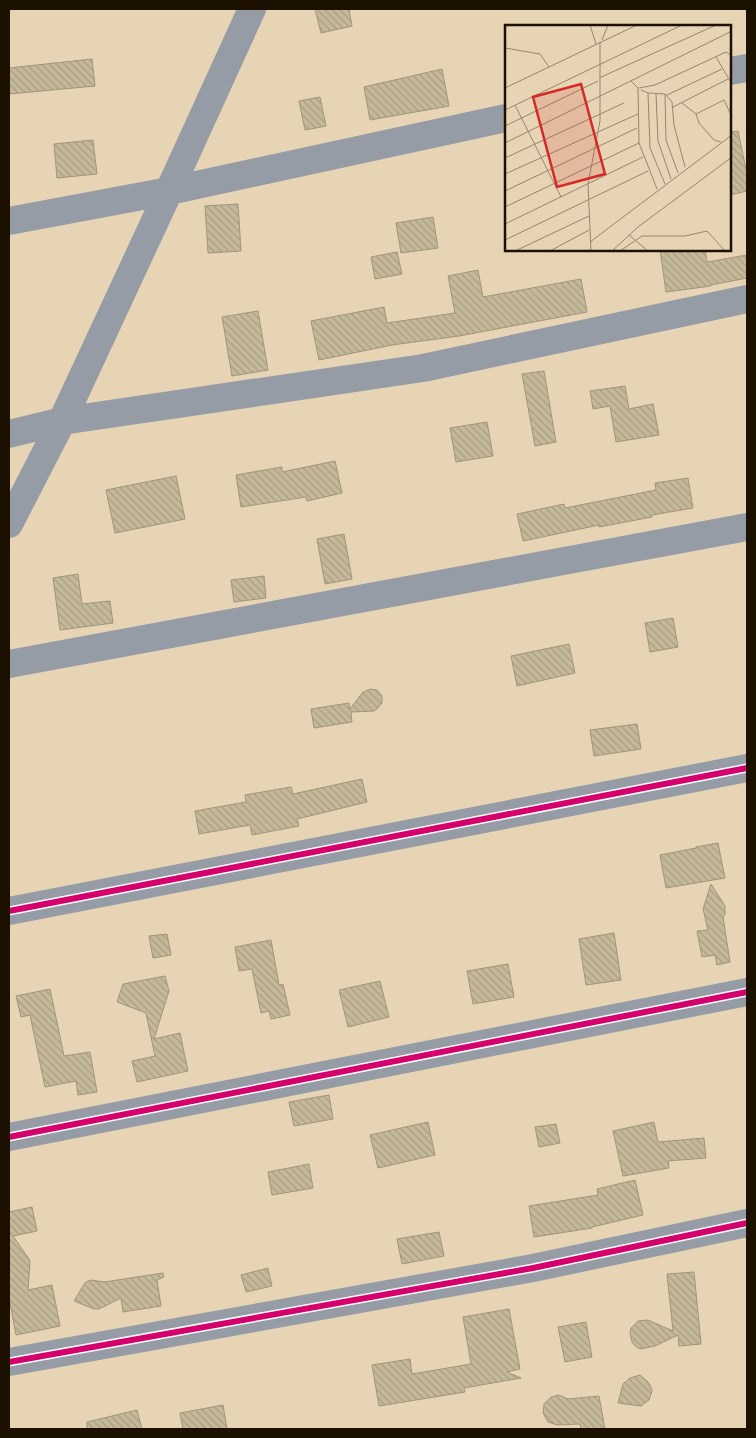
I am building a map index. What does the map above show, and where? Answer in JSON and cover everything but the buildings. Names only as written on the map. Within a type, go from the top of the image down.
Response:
[{"type":"street","points":[[9,524],[62,421],[170,191],[252,9]]},
{"type":"street","points":[[731,71],[747,68]]},
{"type":"street","points":[[9,221],[170,191],[505,118]]},
{"type":"street","points":[[9,434],[62,421],[423,368],[747,299]]},
{"type":"street","points":[[9,664],[747,527]]},
{"type":"street","points":[[9,911],[747,768]]},
{"type":"street","points":[[9,1137],[747,992]]},
{"type":"street","points":[[9,1362],[533,1268],[747,1223]]},
{"type":"cycle path","points":[[9,911],[747,768]]},
{"type":"cycle path","points":[[9,1137],[747,992]]},
{"type":"cycle path","points":[[9,1362],[533,1268],[747,1223]]}]
